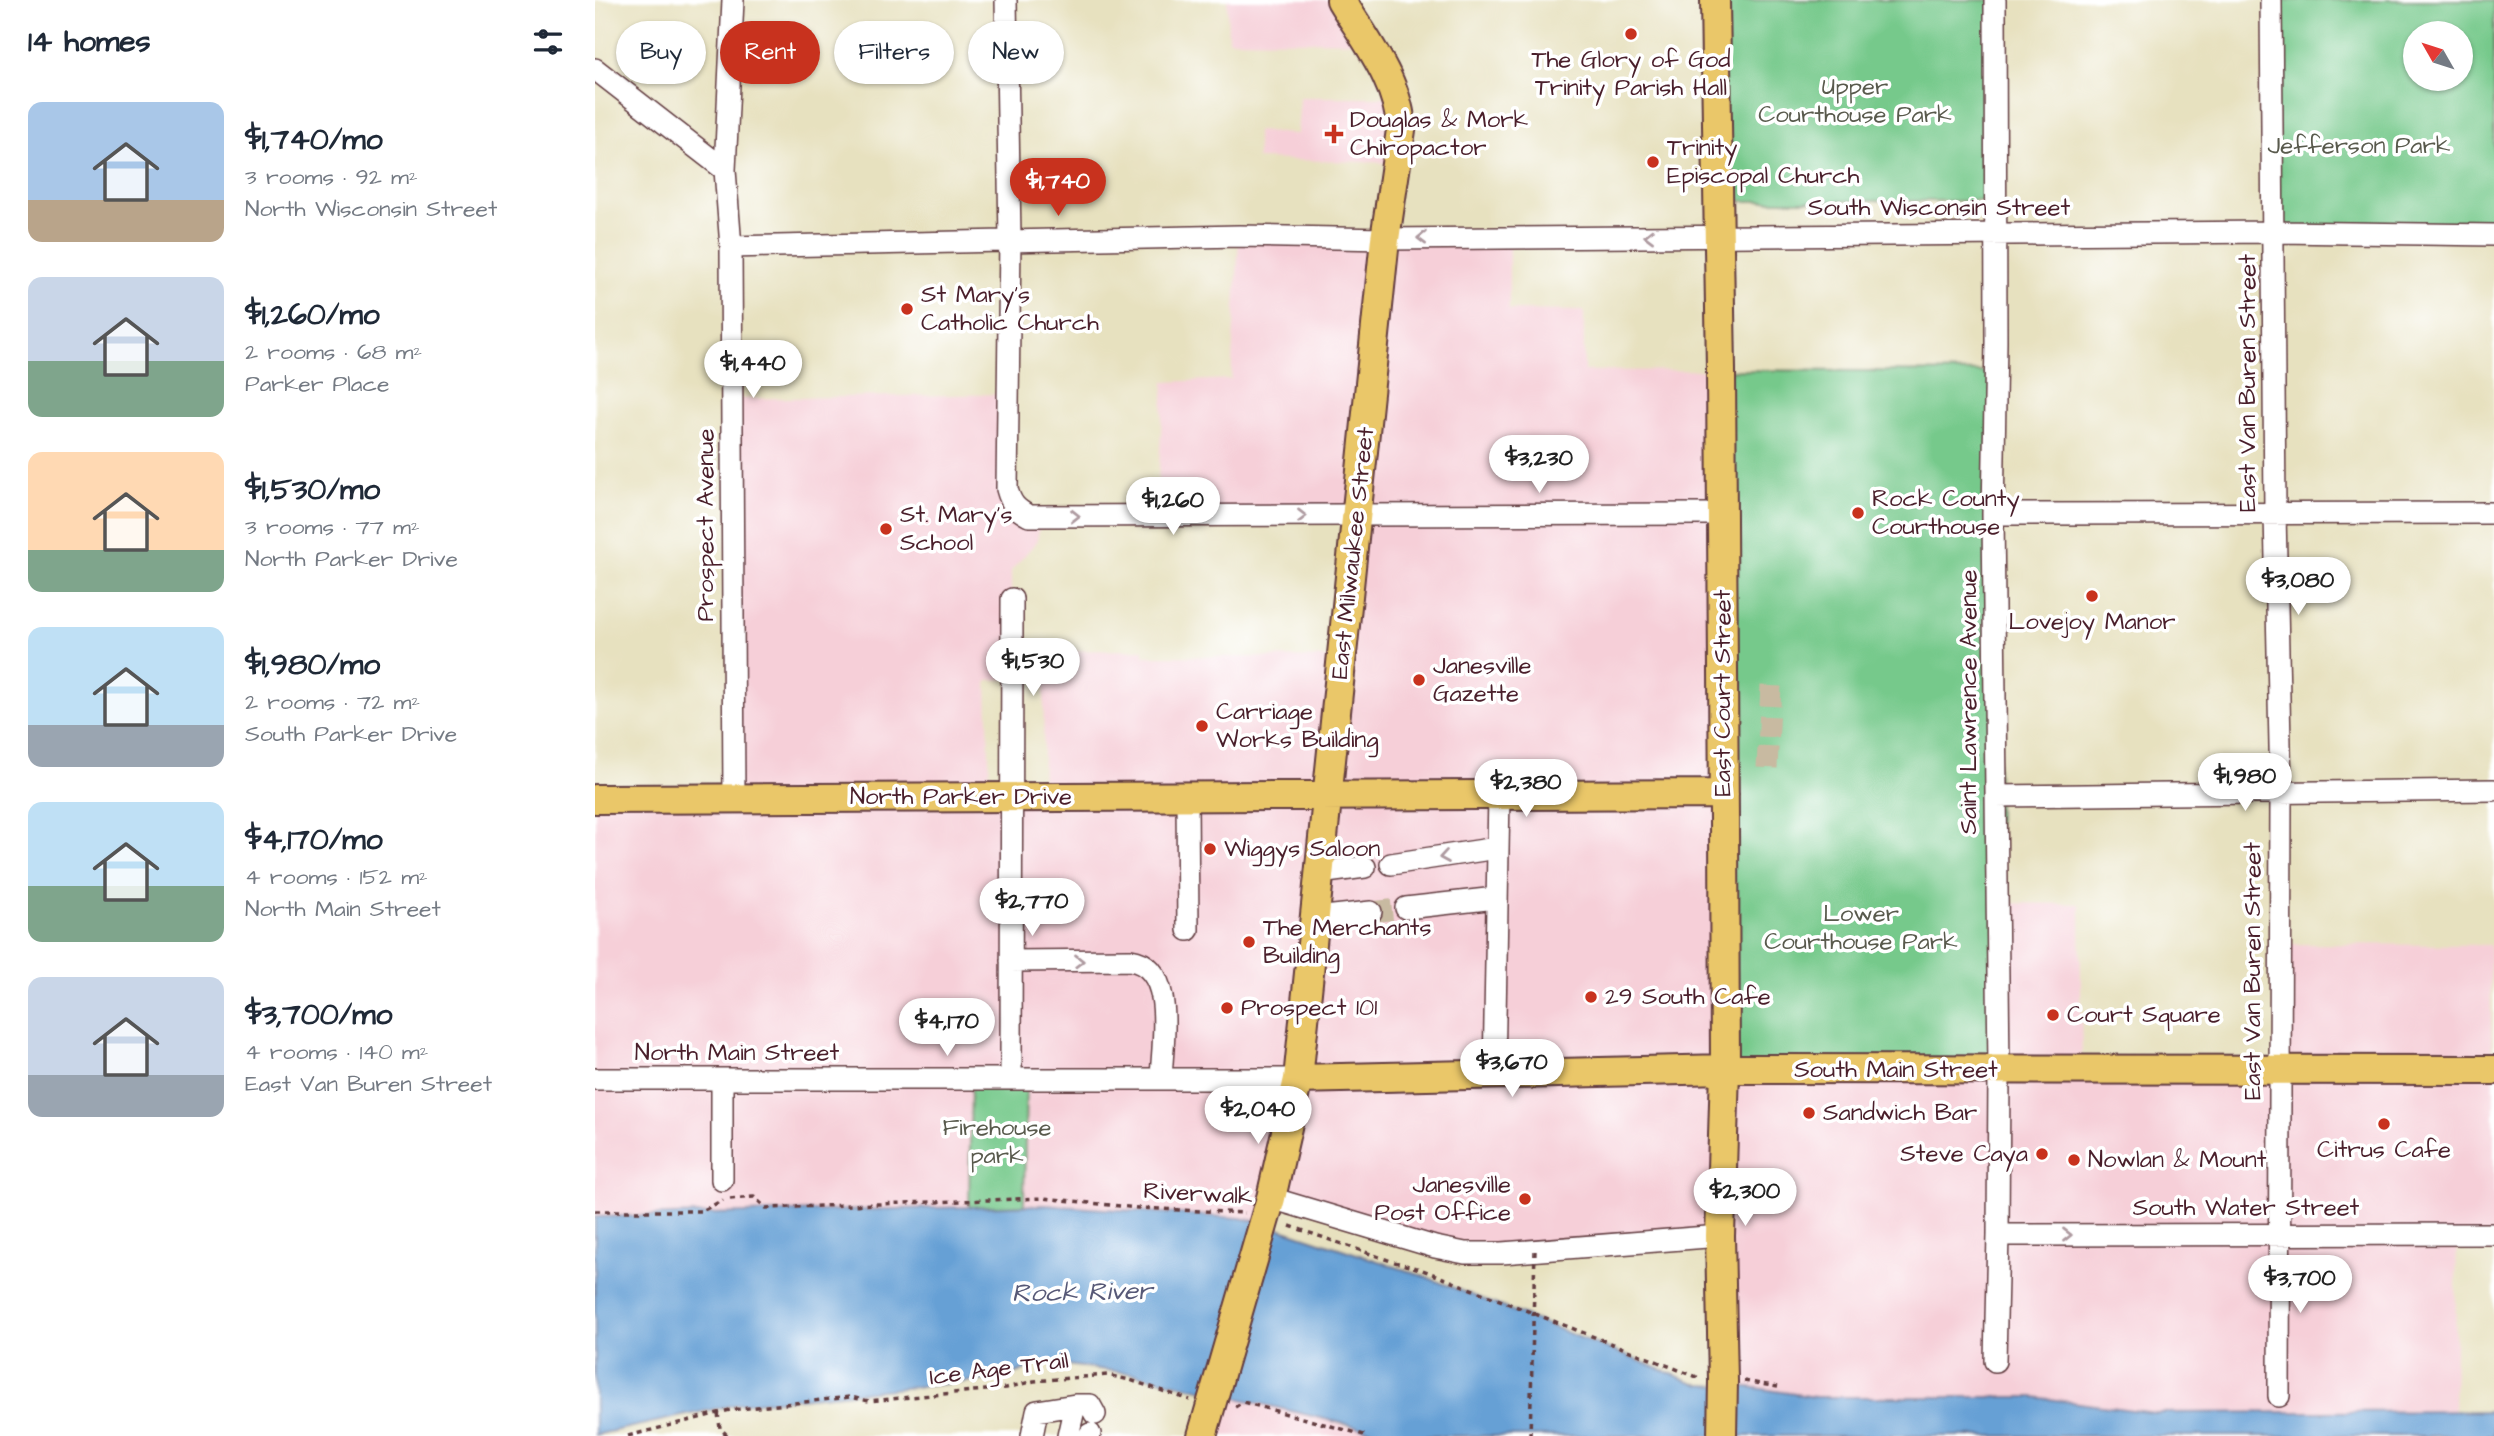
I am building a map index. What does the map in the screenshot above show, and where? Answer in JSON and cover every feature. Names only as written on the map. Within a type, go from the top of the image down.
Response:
[{"type":"main road","name":"East Milwaukee Street","points":[[1202,1436],[1267,1212],[1298,1079],[1385,239],[1401,131],[1400,115],[1392,89],[1341,0]]},
{"type":"main road","name":"East Court Street","points":[[1715,0],[1724,794],[1725,1069],[1720,1236],[1723,1383],[1721,1436]]},
{"type":"main road","name":"North Parker Drive","points":[[595,799],[1724,794]]},
{"type":"main road","name":"South Main Street","points":[[1298,1079],[1725,1069],[2494,1070]]},
{"type":"street","name":"Prospect Avenue","points":[[733,0],[725,170],[731,247],[734,799]]},
{"type":"street","points":[[1006,0],[1010,240],[1007,489],[1011,503],[1030,516],[1722,514]]},
{"type":"street","name":"Saint Lawrence Avenue","points":[[1995,0],[1996,342],[1993,514],[1999,1070],[1995,1361]]},
{"type":"street","name":"East Van Buren Street","points":[[2271,0],[2275,513],[2281,791],[2279,1396]]},
{"type":"street","points":[[595,69],[725,170]]},
{"type":"street","name":"South Wisconsin Street","points":[[731,247],[1239,236],[1385,239],[2274,232],[2494,235]]},
{"type":"street","points":[[1993,514],[2494,513]]},
{"type":"street","points":[[1011,1079],[1012,598]]},
{"type":"street","points":[[1996,796],[2494,790]]},
{"type":"street","points":[[1494,1074],[1499,794]]},
{"type":"street","points":[[1187,797],[1188,930]]},
{"type":"street","points":[[1391,864],[1497,848]]},
{"type":"street","points":[[1319,873],[1365,867]]},
{"type":"street","points":[[1406,908],[1496,898]]},
{"type":"street","points":[[1315,918],[1371,912]]},
{"type":"street","points":[[1011,961],[1130,960],[1146,965],[1156,976],[1163,998],[1161,1079]]},
{"type":"street","name":"North Main Street","points":[[595,1079],[1298,1079]]},
{"type":"street","points":[[722,1079],[722,1180]]},
{"type":"street","points":[[1267,1212],[1453,1251],[1502,1253],[1720,1236]]},
{"type":"street","name":"South Water Street","points":[[1998,1235],[2494,1234]]},
{"type":"street","points":[[1033,1436],[1037,1411],[1075,1405],[1090,1405],[1091,1428]]},
{"type":"street","points":[[1068,1436],[1075,1405]]},
{"type":"path","name":"Riverwalk","points":[[595,1211],[702,1211],[721,1200],[754,1197],[767,1208],[1044,1198],[1127,1208],[1267,1212],[1310,1234],[1420,1269],[1700,1379],[1723,1383],[1754,1381],[1778,1387]]},
{"type":"path","points":[[1530,1436],[1535,1250]]},
{"type":"path","name":"Ice Age Trail","points":[[628,1436],[730,1410],[850,1397],[869,1401],[1107,1375],[1211,1404],[1235,1407],[1243,1402],[1368,1436]]},
{"type":"path","points":[[718,1413],[720,1428],[728,1436]]},
{"type":"shaded area","points":[[1227,0],[1341,0],[1367,42],[1228,40]]},
{"type":"shaded area","points":[[1300,97],[1395,97],[1396,163],[1257,159],[1257,131],[1297,134]]},
{"type":"shaded area","points":[[1239,236],[1509,237],[1509,310],[1584,311],[1584,371],[1721,370],[1997,903],[2080,904],[2082,1070],[2278,1070],[2280,944],[2490,945],[2494,1070],[2494,1234],[2457,1234],[2454,1411],[2155,1413],[2033,1397],[1815,1397],[1723,1386],[1720,1237],[1502,1253],[1272,1198],[1264,1223],[1044,1205],[595,1217],[595,799],[734,799],[732,399],[1009,394],[1007,490],[1041,516],[1037,541],[1011,571],[1012,679],[987,680],[990,797],[1042,797],[1045,651],[1144,650],[1144,656],[1341,658],[1356,517],[1156,516],[1164,382],[1231,379]]},
{"type":"shaded area","points":[[1243,1398],[1350,1427],[1362,1427],[1395,1436],[1202,1436],[1211,1402]]},
{"type":"green space","name":"Upper Courthouse Park","points":[[1715,0],[1995,0],[1995,201],[1717,201]]},
{"type":"green space","name":"Jefferson Park","points":[[2271,0],[2494,0],[2494,235],[2274,232]]},
{"type":"green space","name":"Lower Courthouse Park","points":[[1721,370],[1996,372],[1999,1070],[1725,1069]]},
{"type":"green space","name":"Firehouse park","points":[[971,1079],[1026,1079],[1024,1205],[969,1207]]},
{"type":"water","name":"Rock River","points":[[1044,1205],[1258,1221],[1426,1277],[1700,1385],[1749,1387],[1815,1397],[2033,1397],[2155,1413],[2494,1411],[2494,1436],[1395,1436],[1137,1374],[1042,1362],[1007,1378],[738,1404],[595,1435],[595,1217]]},
{"type":"tunnel","points":[[1767,768],[1771,686]]},
{"type":"tunnel","points":[[1371,912],[1406,908]]},
{"type":"place","name":"The Glory of God Trinity Parish Hall","points":[[1631,34]]},
{"type":"place","name":"Douglas & Mork Chiropactor","points":[[1334,134]]},
{"type":"place","name":"Trinity Episcopal Church","points":[[1653,162]]},
{"type":"place","name":"St Mary's Catholic Church","points":[[907,309]]},
{"type":"place","name":"Rock County Courthouse","points":[[1858,513]]},
{"type":"place","name":"St. Mary's School","points":[[886,529]]},
{"type":"place","name":"Lovejoy Manor","points":[[2092,596]]},
{"type":"place","name":"Janesville Gazette","points":[[1419,680]]},
{"type":"place","name":"Carriage Works Building","points":[[1202,726]]},
{"type":"place","name":"Wiggys Saloon","points":[[1210,849]]},
{"type":"place","name":"The Merchants Building","points":[[1249,942]]},
{"type":"place","name":"29 South Cafe","points":[[1591,997]]},
{"type":"place","name":"Prospect 101","points":[[1227,1008]]},
{"type":"place","name":"Court Square","points":[[2053,1015]]},
{"type":"place","name":"Sandwich Bar","points":[[1809,1113]]},
{"type":"place","name":"Citrus Cafe","points":[[2384,1124]]},
{"type":"place","name":"Steve Caya","points":[[2042,1154]]},
{"type":"place","name":"Nowlan & Mount","points":[[2074,1160]]},
{"type":"place","name":"Janesville Post Office","points":[[1525,1199]]}]
